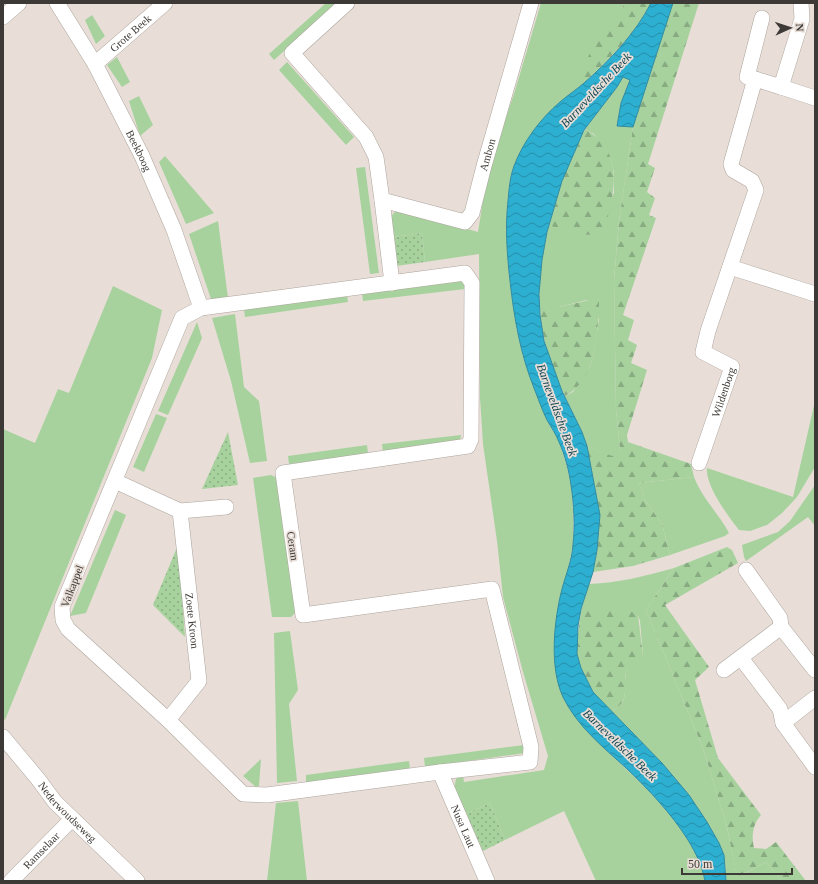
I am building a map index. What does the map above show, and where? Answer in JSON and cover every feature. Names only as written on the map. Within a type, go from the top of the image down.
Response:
[{"type":"street","points":[[3,17],[19,3]]},
{"type":"street","name":"Beekboog","points":[[57,3],[96,64],[142,156],[174,230],[201,308]]},
{"type":"street","name":"Grote Beek","points":[[96,64],[165,3]]},
{"type":"street","points":[[347,3],[292,53],[366,137],[376,157],[392,283]]},
{"type":"street","name":"Ambon","points":[[382,200],[466,222],[472,213],[484,166],[532,3]]},
{"type":"street","points":[[781,87],[802,18],[801,3]]},
{"type":"street","points":[[762,18],[746,77],[815,98]]},
{"type":"street","name":"Wildenborg","points":[[699,463],[732,367],[703,352],[708,330],[756,190],[752,181],[733,170],[730,164],[755,79]]},
{"type":"street","points":[[730,267],[815,294]]},
{"type":"street","name":"Ceram","points":[[201,308],[465,273],[472,283],[471,439],[468,446],[283,473],[302,615],[492,590],[531,747],[530,762],[440,772],[268,795]]},
{"type":"street","name":"Valkappel","points":[[201,308],[182,318],[62,607],[63,620],[68,629],[168,720],[243,794],[268,795]]},
{"type":"street","points":[[115,481],[180,511],[226,507]]},
{"type":"street","name":"Zoete Kroon","points":[[168,720],[199,681],[180,511]]},
{"type":"street","points":[[746,570],[780,618],[782,627],[815,670]]},
{"type":"street","points":[[724,670],[782,627]]},
{"type":"street","points":[[741,658],[780,710],[783,723],[815,767]]},
{"type":"street","points":[[783,723],[815,698]]},
{"type":"street","name":"Nederwoudseweg","points":[[3,737],[55,802],[137,881]]},
{"type":"street","name":"Nusa Laut","points":[[440,772],[487,881]]},
{"type":"street","name":"Ramselaar","points":[[11,881],[72,819]]},
{"type":"green space","points":[[326,3],[338,3],[274,60],[269,54]]},
{"type":"green space","points":[[541,3],[626,3],[622,7],[582,75],[585,82],[539,124],[528,139],[513,168],[507,210],[509,266],[517,331],[523,356],[534,387],[547,420],[559,441],[572,487],[573,546],[556,624],[555,659],[558,679],[604,748],[646,788],[678,823],[695,852],[703,871],[705,881],[596,881],[564,811],[505,840],[490,803],[466,814],[454,788],[456,779],[460,776],[463,776],[464,782],[544,770],[548,756],[503,597],[497,541],[483,444],[480,398],[479,254],[425,262],[422,233],[393,237],[391,216],[396,211],[402,210],[478,232],[488,169],[514,94]]},
{"type":"green space","points":[[626,3],[651,3],[630,35],[613,55],[585,82],[582,76],[586,60],[599,38]]},
{"type":"green space","points":[[673,3],[699,3],[648,164],[655,168],[647,192],[655,198],[649,215],[656,218],[623,315],[634,320],[628,340],[637,345],[631,363],[647,370],[627,435],[628,442],[691,464],[694,477],[639,483],[645,500],[662,524],[670,555],[633,566],[593,572],[597,550],[600,515],[587,446],[612,456],[620,450],[616,409],[614,280],[619,221],[633,127]]},
{"type":"green space","points":[[92,15],[105,36],[96,44],[85,20]]},
{"type":"green space","points":[[117,57],[130,82],[122,87],[107,65]]},
{"type":"green space","points":[[287,62],[354,137],[346,145],[279,70]]},
{"type":"green space","points":[[623,76],[630,80],[621,103],[617,126],[633,127],[619,221],[614,280],[616,409],[620,450],[612,457],[587,446],[565,396],[573,392],[590,366],[594,352],[599,319],[587,300],[559,307],[540,307],[540,276],[544,245],[549,225],[579,234],[588,235],[614,193],[614,173],[611,159],[594,134],[585,129],[617,87]]},
{"type":"green space","points":[[139,96],[153,125],[140,136],[129,101]]},
{"type":"green space","points":[[585,129],[596,136],[604,145],[609,154],[614,175],[614,186],[608,216],[603,227],[593,234],[581,235],[567,232],[549,225],[562,181],[572,155]]},
{"type":"green space","points":[[165,156],[214,213],[186,224],[159,162]]},
{"type":"green space","points":[[365,167],[379,273],[370,274],[356,168]]},
{"type":"green space","points":[[218,221],[228,298],[211,299],[189,234]]},
{"type":"green space","points":[[422,233],[425,262],[396,266],[393,237]]},
{"type":"green space","points":[[464,281],[465,289],[363,301],[362,293]]},
{"type":"green space","points":[[113,286],[162,310],[152,358],[5,720],[3,718],[3,429],[35,443],[58,389],[69,393]]},
{"type":"green space","points":[[347,295],[348,302],[245,317],[244,309]]},
{"type":"green space","points":[[594,299],[599,302],[599,309],[597,333],[592,358],[583,380],[575,389],[565,396],[555,375],[548,353],[542,330],[540,307],[559,307]]},
{"type":"green space","points":[[235,314],[244,387],[259,401],[267,461],[250,463],[231,381],[212,318]]},
{"type":"green space","points":[[197,322],[202,338],[168,415],[158,411]]},
{"type":"green space","points":[[815,401],[815,467],[797,497],[782,513],[767,525],[750,531],[739,530],[713,491],[707,475],[707,468],[793,497]]},
{"type":"green space","points":[[156,414],[167,418],[144,472],[133,467]]},
{"type":"green space","points":[[228,432],[238,485],[202,489]]},
{"type":"green space","points":[[461,435],[460,442],[383,452],[382,444]]},
{"type":"green space","points":[[367,445],[368,454],[289,464],[288,456]]},
{"type":"green space","points":[[271,475],[277,478],[297,611],[291,617],[272,617],[253,478]]},
{"type":"green space","points":[[694,477],[701,492],[729,533],[725,536],[670,555],[662,524],[645,500],[639,483]]},
{"type":"green space","points":[[815,485],[815,526],[808,517],[746,561],[742,545],[778,532],[790,521]]},
{"type":"green space","points":[[115,510],[126,515],[86,613],[70,616]]},
{"type":"green space","points":[[178,545],[185,637],[153,605]]},
{"type":"green space","points":[[727,547],[732,550],[738,563],[665,605],[709,667],[695,680],[718,758],[761,815],[753,830],[754,848],[766,849],[776,842],[806,881],[780,881],[778,876],[766,862],[737,877],[727,827],[704,751],[646,610],[674,568]]},
{"type":"green space","points":[[674,568],[646,610],[704,751],[727,827],[737,876],[766,862],[778,876],[780,881],[726,881],[725,861],[662,763],[612,712],[623,701],[626,672],[628,668],[643,656],[640,621],[638,615],[581,611],[589,584],[621,581]]},
{"type":"green space","points":[[628,610],[638,615],[643,656],[627,670],[623,701],[612,712],[593,692],[581,668],[577,654],[577,642],[581,611]]},
{"type":"green space","points":[[290,631],[298,690],[289,704],[297,781],[277,783],[274,633]]},
{"type":"green space","points":[[524,745],[525,753],[425,767],[424,758]]},
{"type":"green space","points":[[261,759],[259,786],[256,787],[243,776]]},
{"type":"green space","points":[[409,761],[410,769],[306,783],[306,775]]},
{"type":"green space","points":[[298,801],[307,881],[267,881],[276,803]]},
{"type":"green space","points":[[490,803],[505,840],[483,851],[466,814]]},
{"type":"water","name":"Barneveldsche Beek","points":[[651,3],[673,3],[633,127],[617,126],[621,103],[630,80],[623,77],[584,130],[562,181],[547,232],[542,260],[539,294],[540,315],[544,341],[562,391],[582,432],[587,446],[600,515],[597,550],[593,572],[581,609],[578,626],[577,654],[581,668],[593,692],[662,763],[689,795],[719,843],[724,855],[726,881],[705,881],[694,850],[674,820],[643,785],[583,727],[563,697],[556,672],[554,643],[559,601],[570,562],[574,538],[572,492],[563,452],[543,412],[529,375],[521,348],[508,261],[507,211],[509,188],[514,166],[522,148],[533,131],[546,116],[560,102],[594,74],[630,36]]}]
